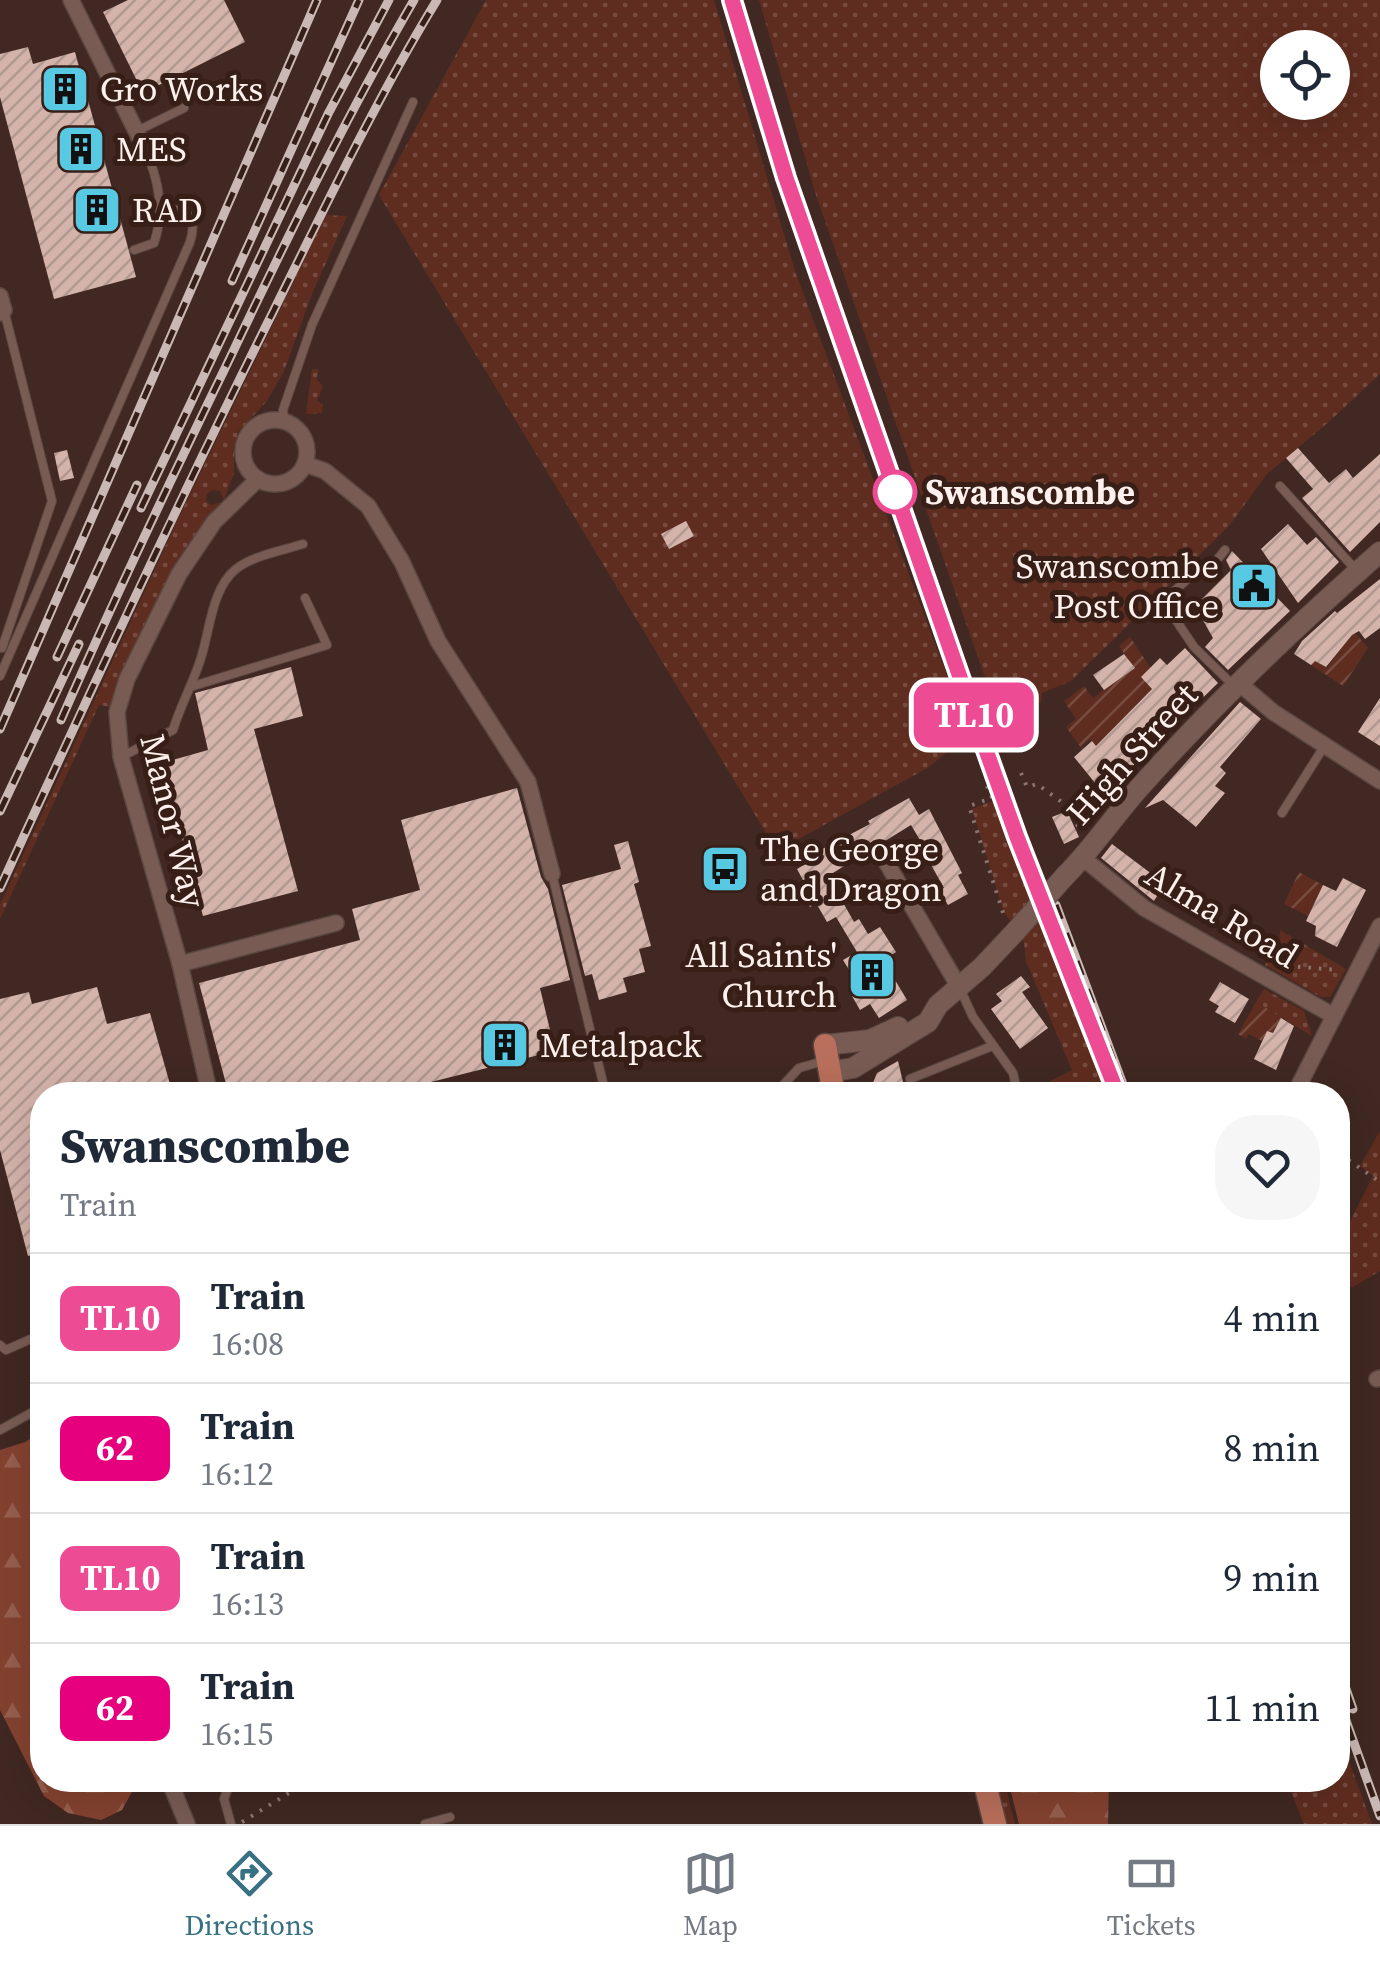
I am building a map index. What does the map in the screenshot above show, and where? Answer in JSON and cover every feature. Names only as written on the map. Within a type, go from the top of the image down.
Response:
[{"type":"main road","name":"High Street","points":[[830,1072],[898,1050],[902,1040],[928,1022],[938,1005],[959,987],[1011,927],[1066,875],[1139,788],[1238,686],[1380,552]]},
{"type":"main road","name":"High Street","points":[[830,1072],[855,1043],[880,1037],[924,1009],[938,1005]]},
{"type":"main road","points":[[987,1792],[995,1824]]},
{"type":"street","points":[[71,0],[140,138]]},
{"type":"street","points":[[273,419],[284,420],[302,433],[305,464],[290,480],[268,484],[245,464],[243,444],[254,426],[273,419]]},
{"type":"street","points":[[305,464],[325,471],[368,506],[402,562],[438,641],[528,782],[552,874]]},
{"type":"street","name":"Manor Way","points":[[207,1082],[180,964],[122,757],[117,712],[127,679],[180,574],[214,522],[258,479]]},
{"type":"street","points":[[1238,686],[1380,781]]},
{"type":"street","name":"Alma Road","points":[[1084,849],[1144,908],[1334,1016]]},
{"type":"street","points":[[885,860],[959,987]]},
{"type":"street","points":[[180,964],[336,923]]},
{"type":"street","points":[[1301,1082],[1380,926]]},
{"type":"street","points":[[174,1792],[187,1824]]},
{"type":"lane","points":[[284,420],[289,391],[312,325],[413,102]]},
{"type":"lane","points":[[134,250],[156,241],[159,206],[158,180],[140,138],[184,108]]},
{"type":"lane","points":[[0,676],[190,242],[192,220],[179,210],[159,206]]},
{"type":"lane","points":[[1,306],[52,501],[2,648]]},
{"type":"lane","points":[[1280,486],[1358,572]]},
{"type":"lane","points":[[122,757],[173,730],[208,638],[216,603],[234,570],[252,560],[303,544]]},
{"type":"lane","points":[[1225,550],[1208,571],[1192,576],[1163,601],[1194,646],[1238,686]]},
{"type":"lane","points":[[188,687],[327,645],[305,598]]},
{"type":"lane","points":[[1282,813],[1325,745]]},
{"type":"lane","points":[[552,874],[603,1082]]},
{"type":"lane","points":[[959,987],[992,1046],[1013,1072],[1015,1082]]},
{"type":"lane","points":[[910,1079],[992,1046]]},
{"type":"lane","points":[[786,1082],[799,1068],[830,1072]]},
{"type":"lane","points":[[0,1346],[6,1350],[30,1339]]},
{"type":"lane","points":[[0,1430],[30,1414]]},
{"type":"lane","points":[[227,1792],[224,1799],[234,1824]]},
{"type":"lane","points":[[425,1824],[450,1817]]},
{"type":"path","points":[[1022,773],[1027,788],[1037,784],[1070,808],[1084,849]]},
{"type":"path","points":[[987,786],[992,798],[969,806],[999,906],[1011,927]]},
{"type":"path","points":[[1269,965],[1345,971]]},
{"type":"path","points":[[1350,1162],[1380,1182]]},
{"type":"path","points":[[234,1824],[289,1792]]},
{"type":"shaded area","points":[[486,0],[714,0],[796,274],[969,734],[929,767],[777,851],[379,195]]},
{"type":"shaded area","points":[[759,0],[1380,0],[1380,374],[1267,474],[1229,526],[1071,681],[1042,693],[1041,702],[1001,723],[816,195]]},
{"type":"shaded area","points":[[326,215],[347,216],[312,294],[284,371],[267,401],[238,432],[234,473],[224,500],[220,491],[207,494],[206,501],[211,505],[222,502],[164,585],[111,707],[99,705],[0,919],[0,905],[177,521]]},
{"type":"shaded area","points":[[312,369],[319,370],[316,379],[323,386],[317,401],[323,404],[322,413],[306,414]]},
{"type":"shaded area","points":[[1351,634],[1356,634],[1368,648],[1343,686],[1311,665],[1315,661],[1327,668]]},
{"type":"shaded area","points":[[1130,637],[1158,679],[1151,678],[1146,683],[1152,689],[1145,696],[1153,712],[1140,700],[1135,705],[1142,713],[1105,755],[1090,739],[1082,746],[1084,752],[1066,727],[1076,719],[1064,701],[1084,686],[1093,698],[1133,667],[1119,646]]},
{"type":"shaded area","points":[[995,800],[1036,893],[1102,1082],[1049,1082],[1072,1070],[1026,961],[1024,942],[1003,910],[972,809]]},
{"type":"shaded area","points":[[1299,872],[1323,885],[1308,916],[1284,904]]},
{"type":"shaded area","points":[[1280,930],[1346,969],[1330,997],[1321,997],[1265,965],[1279,940]]},
{"type":"shaded area","points":[[1264,989],[1304,1011],[1312,1036],[1256,1002]]},
{"type":"shaded area","points":[[1256,1002],[1281,1017],[1282,1038],[1267,1031],[1262,1041],[1249,1034],[1246,1039],[1238,1034]]},
{"type":"shaded area","points":[[1380,1131],[1380,1271],[1350,1287],[1350,1221],[1373,1176],[1360,1166]]},
{"type":"shaded area","points":[[1350,1764],[1372,1824],[1304,1824],[1291,1792],[1350,1792]]},
{"type":"shaded area","points":[[995,1792],[1007,1792],[1015,1824],[1003,1824]]},
{"type":"green space","points":[[30,1439],[30,1769],[0,1710],[0,1450]]},
{"type":"green space","points":[[42,1792],[132,1792],[122,1810],[101,1820],[68,1813]]},
{"type":"green space","points":[[1011,1792],[1109,1792],[1108,1824],[1019,1824]]},
{"type":"building","points":[[128,0],[224,0],[245,42],[143,93],[103,12]]},
{"type":"building","points":[[28,47],[33,64],[75,52],[136,277],[54,299],[0,97],[0,54]]},
{"type":"building","points":[[1298,448],[1329,483],[1346,469],[1353,478],[1380,454],[1380,522],[1350,552],[1302,498],[1313,489],[1286,458]]},
{"type":"building","points":[[67,450],[74,478],[60,481],[54,453]]},
{"type":"building","points":[[686,521],[694,536],[669,549],[661,534]]},
{"type":"building","points":[[1288,524],[1307,545],[1316,537],[1339,562],[1298,603],[1261,549]]},
{"type":"building","points":[[1232,551],[1290,611],[1228,670],[1205,647],[1213,638],[1195,606],[1231,570],[1226,560]]},
{"type":"building","points":[[1380,579],[1380,628],[1365,639],[1359,631],[1352,635],[1326,667],[1315,661],[1311,665],[1294,654],[1302,641],[1335,611]]},
{"type":"building","points":[[1185,648],[1218,683],[1104,794],[1074,757],[1092,741],[1096,746],[1152,689],[1141,677],[1160,658],[1167,665]]},
{"type":"building","points":[[1124,654],[1135,668],[1104,690],[1093,675]]},
{"type":"building","points":[[291,667],[303,716],[254,729],[298,891],[203,916],[162,763],[208,750],[195,693]]},
{"type":"building","points":[[1380,698],[1380,746],[1358,732]]},
{"type":"building","points":[[1240,702],[1261,719],[1220,767],[1226,773],[1215,786],[1225,793],[1196,827],[1163,800],[1145,808]]},
{"type":"building","points":[[517,788],[541,877],[548,889],[570,980],[540,988],[555,1051],[431,1082],[226,1082],[199,983],[360,940],[352,909],[420,890],[401,820]]},
{"type":"building","points":[[909,798],[919,815],[929,809],[962,873],[958,875],[968,894],[948,905],[939,890],[944,888],[930,863],[933,862],[911,825],[828,876],[854,922],[859,919],[868,934],[880,927],[896,952],[883,960],[907,1000],[879,1018],[870,1004],[860,1010],[852,996],[862,991],[843,960],[857,952],[836,917],[827,922],[816,903],[810,907],[799,886],[804,882],[797,869],[812,860],[809,856]]},
{"type":"building","points":[[1067,811],[1079,837],[1064,844],[1052,817]]},
{"type":"building","points":[[628,841],[639,882],[634,884],[651,946],[639,949],[645,972],[623,978],[627,992],[599,1000],[592,974],[585,976],[562,885],[621,869],[614,845]]},
{"type":"building","points":[[1112,844],[1165,884],[1154,901],[1101,858]]},
{"type":"building","points":[[1343,878],[1366,890],[1337,947],[1315,936],[1316,926],[1306,921],[1323,885],[1336,891]]},
{"type":"building","points":[[1021,976],[1030,987],[1022,992],[1048,1028],[1020,1049],[991,1009],[1002,1001],[996,994]]},
{"type":"building","points":[[1220,982],[1249,999],[1235,1023],[1215,1012],[1219,1006],[1209,1000]]},
{"type":"building","points":[[97,987],[107,1024],[150,1013],[169,1082],[30,1082],[28,1256],[0,1150],[0,999],[29,992],[32,1004]]},
{"type":"building","points":[[1281,1018],[1294,1026],[1276,1070],[1254,1059],[1267,1031],[1273,1033]]},
{"type":"building","points":[[898,1061],[903,1082],[873,1082],[877,1073]]},
{"type":"railway","points":[[0,729],[317,0]]},
{"type":"railway","points":[[232,281],[359,0]]},
{"type":"railway","points":[[141,508],[329,112],[389,0]]},
{"type":"railway","points":[[61,720],[273,269],[414,0]]},
{"type":"railway","points":[[0,888],[239,381],[352,153],[437,0]]},
{"type":"railway","points":[[732,0],[760,101],[807,238],[1037,887]]},
{"type":"railway","points":[[57,657],[137,485]]},
{"type":"railway","points":[[0,811],[79,644]]},
{"type":"railway","points":[[1056,905],[1122,1082]]},
{"type":"railway","points":[[1350,1700],[1353,1709]]},
{"type":"railway","points":[[1350,1732],[1380,1816]]},
{"type":"train","name":"TL10","points":[[732,0],[760,101],[961,680],[1017,837],[1113,1082]]},
{"type":"place","name":"Gro Works","points":[[65,89]]},
{"type":"place","name":"MES","points":[[81,149]]},
{"type":"place","name":"RAD","points":[[97,210]]},
{"type":"place","name":"Swanscombe","points":[[895,492]]},
{"type":"place","name":"Swanscombe Post Office","points":[[1254,586]]},
{"type":"place","name":"The George and Dragon","points":[[725,869]]},
{"type":"place","name":"All Saints' Church","points":[[872,975]]},
{"type":"place","name":"Metalpack","points":[[505,1045]]}]
